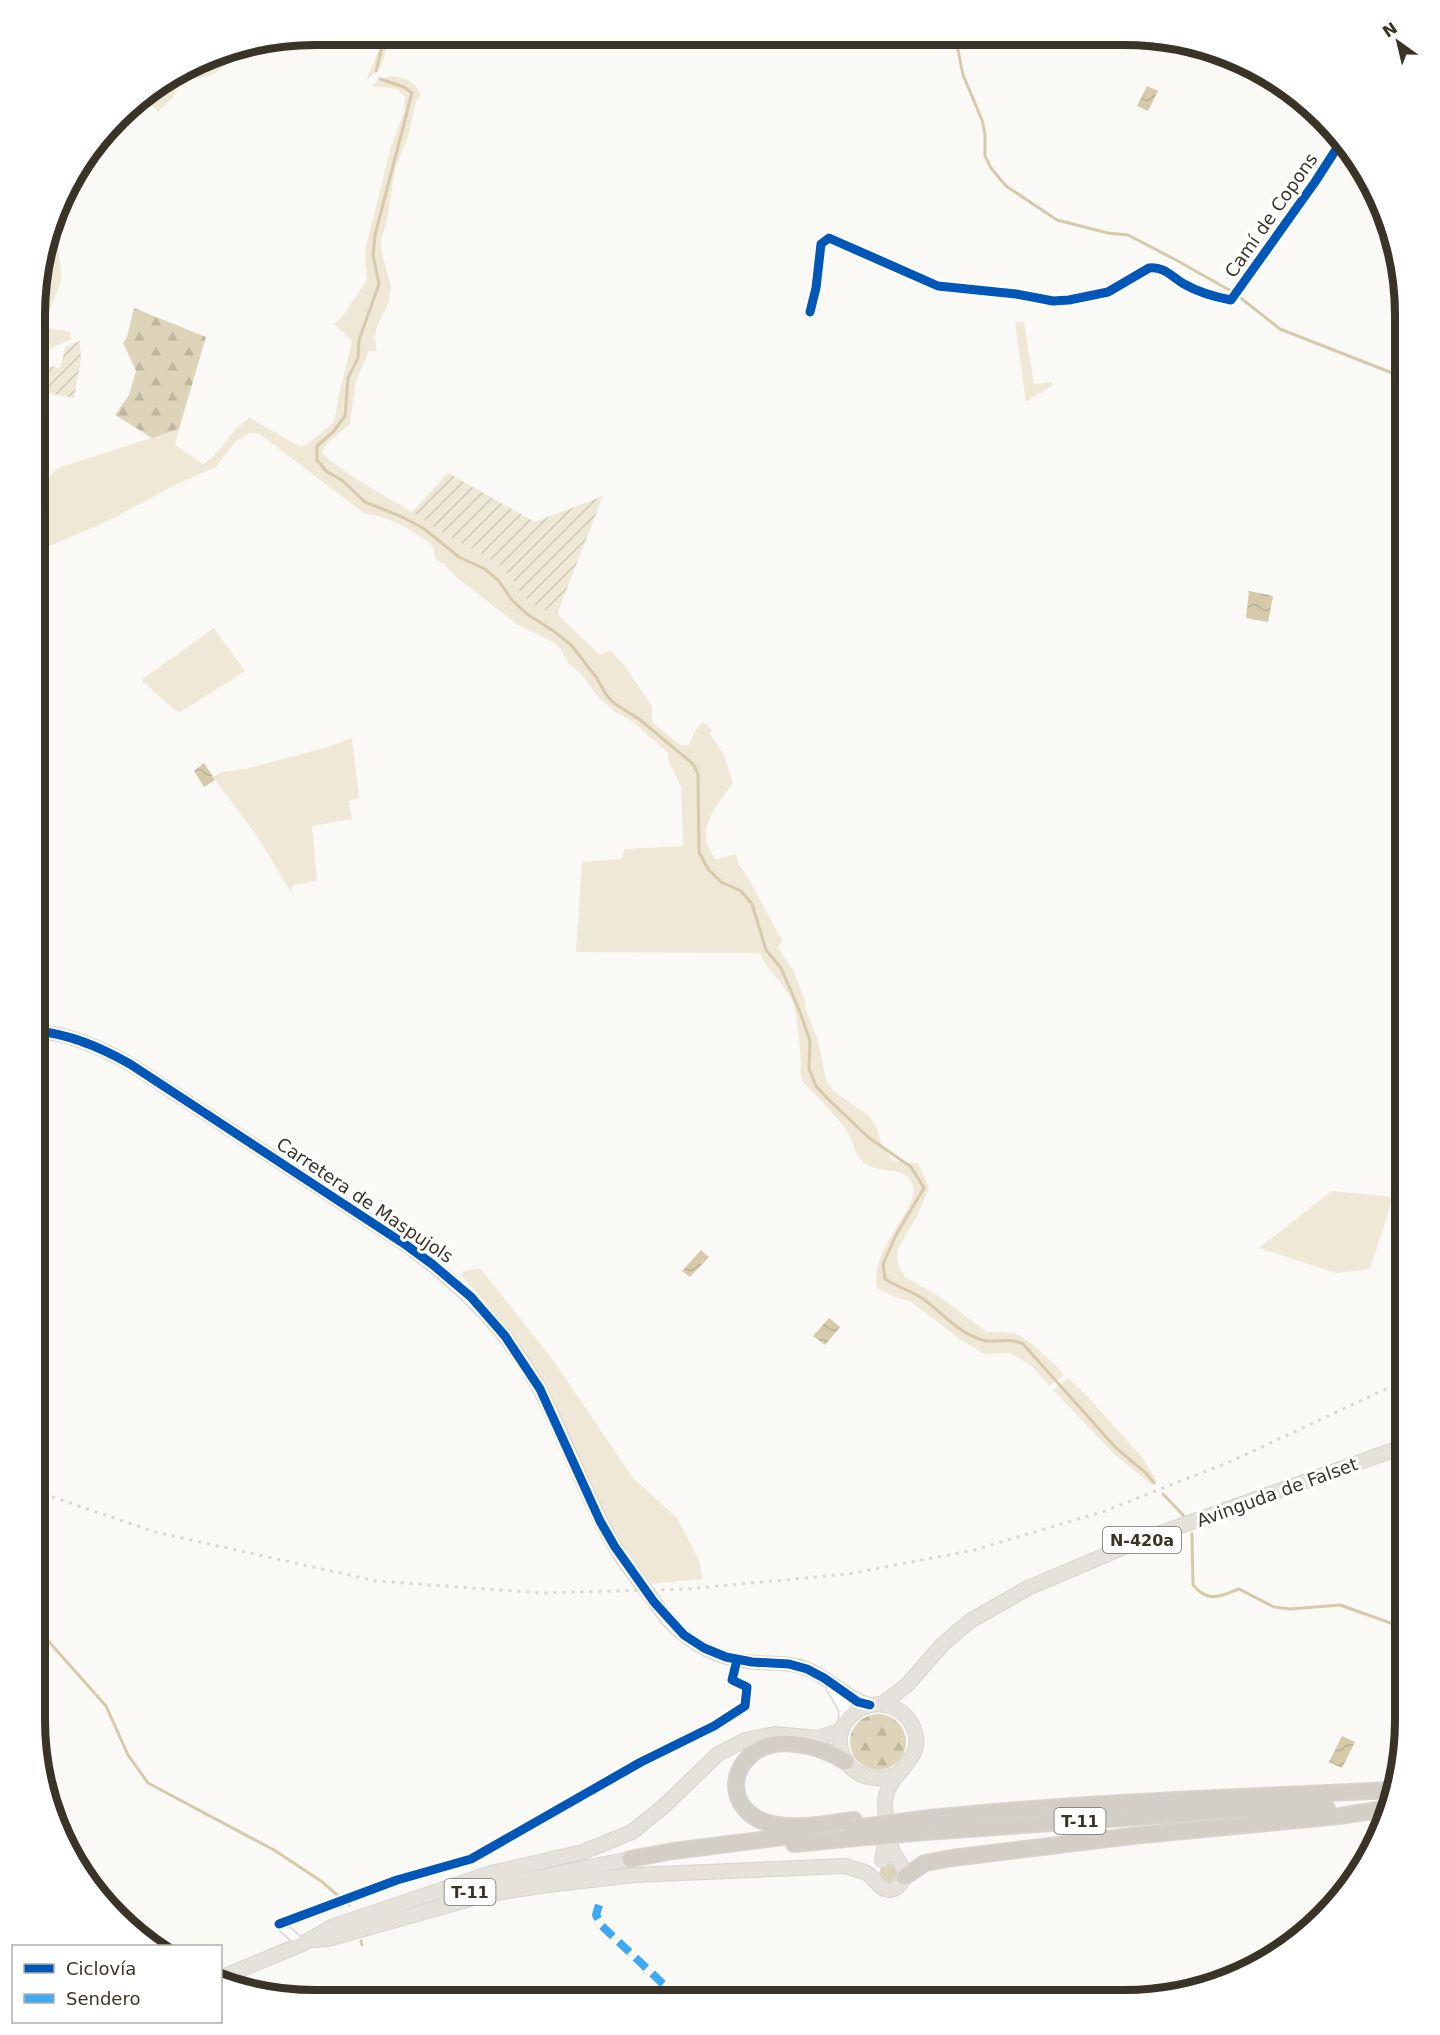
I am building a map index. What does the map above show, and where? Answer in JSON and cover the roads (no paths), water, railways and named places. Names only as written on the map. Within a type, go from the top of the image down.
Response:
[{"type":"highway","points":[[846,1762],[830,1752],[815,1747],[786,1744],[766,1746],[751,1755],[740,1770],[737,1779],[738,1797],[748,1813],[771,1824],[855,1829]]},
{"type":"highway","name":"T-11","points":[[630,1859],[662,1858],[855,1829],[1386,1791]]},
{"type":"highway","name":"T-11","points":[[928,1825],[964,1814],[1232,1803],[1381,1807]]},
{"type":"highway","points":[[904,1877],[925,1863],[952,1858],[1132,1836],[1339,1816],[1380,1809]]},
{"type":"main road","name":"Avinguda de Falset","points":[[876,1705],[907,1685],[943,1644],[970,1622],[1028,1588],[1142,1540],[1395,1450]]},
{"type":"main road","points":[[904,1715],[907,1685]]},
{"type":"main road","points":[[226,1975],[308,1942],[334,1926],[491,1873],[582,1852],[632,1832],[663,1807],[718,1754],[745,1740],[775,1734],[818,1738],[844,1726],[856,1712],[876,1705],[897,1709],[904,1715],[915,1732],[916,1747],[909,1763],[890,1784],[885,1802],[890,1845],[903,1868],[904,1877],[899,1886],[887,1890],[880,1887],[867,1873],[846,1866],[634,1875],[484,1895],[328,1939],[308,1942]]},
{"type":"main road","points":[[844,1726],[840,1745],[846,1762],[853,1770],[866,1778],[879,1780],[897,1774]]},
{"type":"main road","points":[[866,1778],[880,1800],[885,1847],[882,1860]]},
{"type":"main road","name":"T-11","points":[[308,1942],[418,1904],[508,1882],[630,1859]]},
{"type":"main road","points":[[873,1878],[876,1865],[882,1860],[897,1861]]},
{"type":"street","name":"Camí de Copons","points":[[810,312],[816,288],[821,244],[829,238],[938,286],[1016,294],[1053,301],[1069,300],[1108,292],[1149,268],[1156,267],[1193,288],[1217,298],[1231,300],[1338,150]]},
{"type":"street","name":"Carretera de Maspujols","points":[[45,1033],[84,1041],[130,1064],[406,1245],[432,1263],[471,1297],[505,1336],[540,1389],[600,1521],[623,1560],[668,1620],[694,1643],[737,1660],[789,1664],[807,1669],[858,1702],[876,1705]]},
{"type":"street","points":[[308,1942],[279,1924],[397,1880],[471,1859],[641,1762],[722,1721],[745,1706],[747,1687],[732,1680],[737,1660]]},
{"type":"street","points":[[824,1678],[842,1700],[845,1708],[844,1726]]},
{"type":"water","points":[[1147,86],[1158,91],[1148,111],[1137,106]]},
{"type":"water","points":[[1249,591],[1273,596],[1268,622],[1246,618]]},
{"type":"water","points":[[204,763],[215,780],[204,787],[194,771]]},
{"type":"water","points":[[701,1250],[709,1257],[690,1277],[682,1271]]},
{"type":"water","points":[[829,1318],[840,1327],[825,1345],[813,1336]]},
{"type":"water","points":[[1342,1736],[1355,1742],[1342,1768],[1329,1762]]},
{"type":"waterway","points":[[376,71],[382,45]]},
{"type":"waterway","points":[[957,45],[963,75],[982,120],[985,134],[985,156],[991,168],[1006,186],[1057,220],[1108,233],[1128,235],[1176,260],[1233,292],[1280,329],[1395,374]]},
{"type":"waterway","points":[[380,79],[404,87],[412,93],[375,235],[373,255],[379,284],[359,340],[358,358],[348,378],[345,416],[333,432],[317,446],[317,460],[326,471],[343,481],[365,502],[423,528],[459,557],[485,569],[498,580],[512,600],[527,614],[572,646],[615,704],[639,719],[693,764],[698,774],[699,852],[708,869],[721,882],[741,891],[752,904],[766,950],[781,968],[800,1012],[810,1041],[809,1069],[816,1086],[868,1137],[911,1167],[924,1188],[896,1235],[883,1264],[885,1279],[921,1298],[971,1336],[985,1341],[1012,1341],[1023,1344],[1116,1448],[1146,1473],[1154,1483]]},
{"type":"waterway","points":[[1163,1494],[1184,1516]]},
{"type":"waterway","points":[[1192,1534],[1193,1585],[1204,1594],[1214,1597],[1239,1589],[1274,1607],[1290,1609],[1340,1605],[1395,1625]]},
{"type":"waterway","points":[[45,1637],[106,1706],[128,1755],[148,1783],[274,1850],[321,1881],[349,1905]]},
{"type":"waterway","points":[[361,1941],[362,1945]]},
{"type":"railway","points":[[45,1494],[155,1532],[376,1581],[542,1593],[687,1589],[848,1574],[974,1550],[1105,1511],[1234,1460],[1395,1385]]}]
